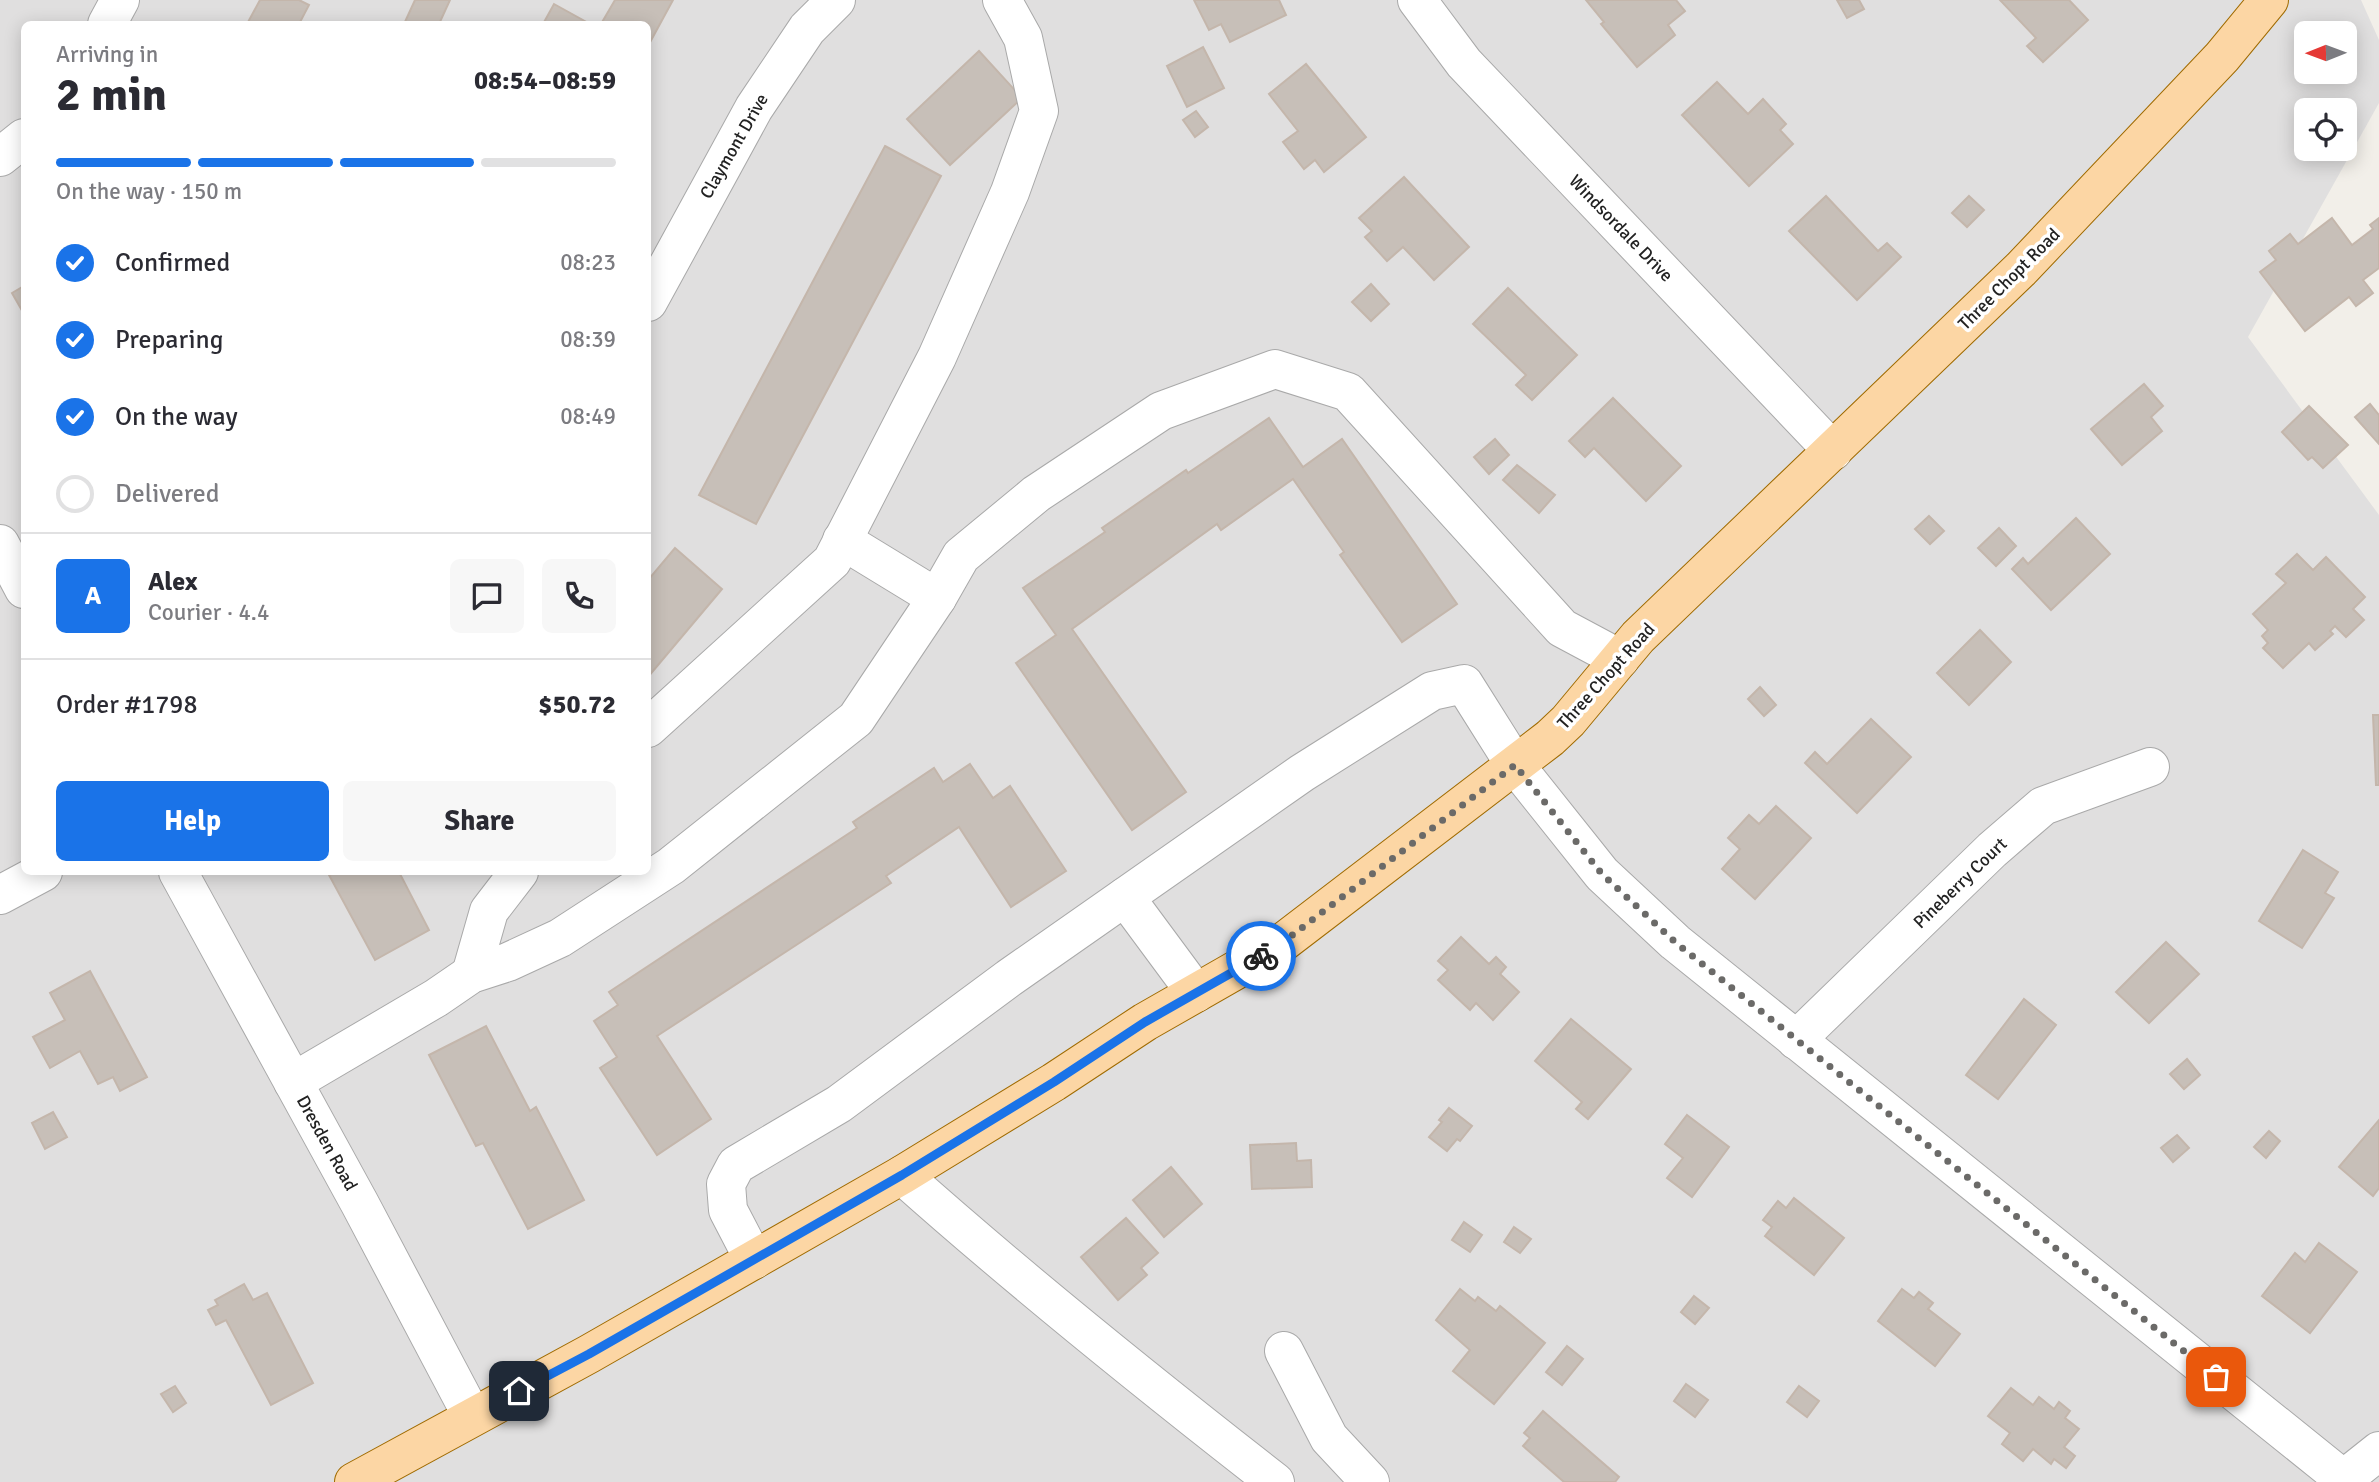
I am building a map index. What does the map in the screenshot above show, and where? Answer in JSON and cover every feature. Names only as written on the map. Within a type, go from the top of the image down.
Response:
[{"type":"main road","name":"Three Chopt Road","points":[[354,1482],[589,1354],[902,1175],[1054,1082],[1145,1022],[1278,946],[1550,738],[1568,721],[1638,637],[2021,270],[2222,57],[2265,1]]},
{"type":"street","points":[[109,21],[120,0]]},
{"type":"street","name":"Claymont Drive","points":[[651,297],[754,108],[807,29],[836,0]]},
{"type":"street","points":[[651,725],[832,562],[937,357],[1010,192],[1039,111],[1023,38],[1003,0]]},
{"type":"street","name":"Windsordale Drive","points":[[1417,0],[1464,62],[1833,451]]},
{"type":"street","points":[[0,157],[21,140]]},
{"type":"street","points":[[293,1082],[436,998],[471,974],[508,962],[560,939],[671,866],[856,719],[937,598],[961,556],[1036,494],[1161,411],[1275,369],[1348,392],[1562,628],[1620,659]]},
{"type":"street","points":[[842,540],[937,598]]},
{"type":"street","points":[[0,544],[21,583]]},
{"type":"street","points":[[754,1260],[728,1210],[726,1184],[736,1165],[839,1104],[1009,978],[1302,773],[1432,691],[1464,684],[1515,765],[1602,874],[1675,942],[2343,1481],[2379,1451]]},
{"type":"street","name":"Pineberry Court","points":[[1796,1040],[1992,850],[2043,806],[2150,767]]},
{"type":"street","points":[[0,895],[37,875]]},
{"type":"street","name":"Dresden Road","points":[[180,875],[472,1416]]},
{"type":"street","points":[[471,974],[489,911],[517,875]]},
{"type":"street","points":[[1125,897],[1196,993]]},
{"type":"street","points":[[902,1175],[1000,1262],[1149,1384],[1275,1482]]},
{"type":"street","points":[[1284,1351],[1329,1438],[1370,1482]]},
{"type":"shaded area","points":[[0,0],[2361,0],[2379,40],[2379,103],[2357,142],[2357,98],[2294,98],[2294,161],[2347,161],[2248,337],[2379,515],[2379,1482],[0,1482]]},
{"type":"building","points":[[260,0],[299,0],[309,5],[301,21],[249,21]]},
{"type":"building","points":[[415,0],[450,0],[440,21],[405,21]]},
{"type":"building","points":[[615,0],[673,0],[651,40],[651,21],[603,21]]},
{"type":"building","points":[[1194,0],[1279,0],[1286,15],[1230,42],[1221,24],[1209,30]]},
{"type":"building","points":[[1586,0],[1676,0],[1685,11],[1668,25],[1675,35],[1637,67],[1601,24],[1604,22]]},
{"type":"building","points":[[1837,0],[1859,0],[1864,9],[1847,18]]},
{"type":"building","points":[[2000,0],[2069,0],[2088,20],[2043,62],[2027,46],[2036,38]]},
{"type":"building","points":[[554,4],[585,21],[545,21]]},
{"type":"building","points":[[1203,47],[1224,88],[1187,107],[1167,66]]},
{"type":"building","points":[[979,51],[1022,98],[950,165],[907,119]]},
{"type":"building","points":[[1306,64],[1366,137],[1324,172],[1315,160],[1304,169],[1283,142],[1298,131],[1269,94]]},
{"type":"building","points":[[1717,82],[1748,114],[1763,99],[1786,124],[1780,130],[1793,144],[1749,186],[1682,115]]},
{"type":"building","points":[[1196,111],[1208,127],[1195,137],[1183,120]]},
{"type":"building","points":[[885,146],[941,176],[756,524],[699,495]]},
{"type":"building","points":[[1404,177],[1469,247],[1434,280],[1403,247],[1387,261],[1365,237],[1372,231],[1359,218]]},
{"type":"building","points":[[1826,196],[1878,251],[1887,243],[1901,257],[1857,300],[1789,231]]},
{"type":"building","points":[[1969,196],[1984,210],[1967,227],[1952,213]]},
{"type":"building","points":[[2332,218],[2352,245],[2373,229],[2370,225],[2379,218],[2379,268],[2363,280],[2373,293],[2356,306],[2349,297],[2305,331],[2260,272],[2276,260],[2269,251],[2290,234],[2298,244]]},
{"type":"building","points":[[1371,284],[1389,304],[1371,321],[1352,302]]},
{"type":"building","points":[[21,288],[21,309],[12,293]]},
{"type":"building","points":[[1508,288],[1577,355],[1532,400],[1516,385],[1526,375],[1473,324]]},
{"type":"building","points":[[2144,384],[2163,406],[2151,417],[2162,431],[2122,465],[2091,429]]},
{"type":"building","points":[[1613,398],[1681,466],[1646,501],[1594,448],[1585,457],[1569,441]]},
{"type":"building","points":[[2370,404],[2379,415],[2379,444],[2355,417]]},
{"type":"building","points":[[2309,406],[2348,445],[2323,468],[2312,457],[2308,460],[2282,432]]},
{"type":"building","points":[[1269,418],[1303,467],[1342,439],[1457,604],[1402,642],[1340,555],[1344,552],[1293,479],[1221,530],[1217,524],[1072,629],[1186,792],[1132,830],[1016,663],[1056,635],[1023,588],[1105,532],[1102,528],[1186,470],[1188,473]]},
{"type":"building","points":[[1495,439],[1509,455],[1489,474],[1474,457]]},
{"type":"building","points":[[1517,465],[1555,495],[1539,513],[1503,480]]},
{"type":"building","points":[[1929,516],[1944,531],[1930,544],[1915,529]]},
{"type":"building","points":[[2076,518],[2110,554],[2051,610],[2012,569],[2023,558],[2028,564]]},
{"type":"building","points":[[1999,528],[2016,546],[1996,566],[1978,548]]},
{"type":"building","points":[[675,548],[722,589],[651,673],[651,576]]},
{"type":"building","points":[[2297,554],[2313,570],[2326,557],[2365,597],[2353,609],[2364,620],[2346,637],[2335,626],[2330,631],[2333,634],[2315,650],[2309,643],[2283,668],[2263,648],[2268,643],[2262,636],[2268,630],[2253,614],[2286,583],[2276,574]]},
{"type":"building","points":[[1980,630],[2011,662],[1969,705],[1937,673]]},
{"type":"building","points":[[1760,687],[1776,705],[1764,716],[1748,699]]},
{"type":"building","points":[[2373,715],[2379,715],[2379,785],[2376,785]]},
{"type":"building","points":[[1871,719],[1911,757],[1857,813],[1805,763],[1815,752],[1827,764]]},
{"type":"building","points":[[970,764],[993,798],[1010,786],[1066,871],[1011,907],[959,827],[886,876],[891,883],[657,1036],[711,1119],[657,1155],[600,1068],[617,1057],[594,1021],[618,1005],[609,992],[857,828],[853,822],[934,768],[943,782]]},
{"type":"building","points":[[1776,806],[1811,838],[1755,899],[1722,869],[1740,849],[1728,838],[1749,815],[1759,824]]},
{"type":"building","points":[[2303,850],[2338,872],[2325,893],[2334,898],[2302,948],[2259,921]]},
{"type":"building","points":[[329,875],[401,875],[429,930],[375,960]]},
{"type":"building","points":[[1461,937],[1489,964],[1496,957],[1506,967],[1500,974],[1519,992],[1493,1020],[1476,1003],[1470,1010],[1438,980],[1448,970],[1438,961]]},
{"type":"building","points":[[2166,942],[2199,974],[2149,1023],[2116,992]]},
{"type":"building","points":[[90,971],[147,1077],[120,1091],[113,1077],[98,1084],[80,1051],[50,1068],[33,1037],[65,1020],[50,993]]},
{"type":"building","points":[[2024,999],[2056,1025],[1998,1099],[1966,1075]]},
{"type":"building","points":[[1571,1019],[1631,1069],[1588,1119],[1576,1109],[1582,1102],[1535,1061]]},
{"type":"building","points":[[486,1026],[530,1111],[536,1107],[584,1200],[528,1229],[483,1143],[476,1146],[429,1055]]},
{"type":"building","points":[[2187,1059],[2200,1075],[2184,1089],[2170,1074]]},
{"type":"building","points":[[1449,1108],[1472,1126],[1460,1141],[1457,1139],[1447,1151],[1429,1137],[1442,1122],[1439,1120]]},
{"type":"building","points":[[53,1112],[67,1137],[45,1149],[32,1123]]},
{"type":"building","points":[[1687,1115],[1729,1147],[1692,1197],[1667,1178],[1683,1158],[1665,1144]]},
{"type":"building","points":[[2379,1120],[2379,1188],[2373,1196],[2339,1167]]},
{"type":"building","points":[[2269,1131],[2280,1141],[2266,1158],[2254,1147]]},
{"type":"building","points":[[2177,1135],[2189,1148],[2173,1162],[2161,1148]]},
{"type":"building","points":[[1296,1143],[1297,1161],[1311,1160],[1312,1187],[1252,1189],[1250,1145]]},
{"type":"building","points":[[1171,1167],[1202,1204],[1164,1237],[1133,1200]]},
{"type":"building","points":[[1794,1198],[1844,1238],[1814,1275],[1765,1236],[1772,1227],[1763,1220],[1778,1201],[1786,1208]]},
{"type":"building","points":[[1126,1218],[1158,1253],[1141,1268],[1147,1275],[1118,1300],[1081,1257]]},
{"type":"building","points":[[1464,1222],[1482,1235],[1470,1252],[1452,1240]]},
{"type":"building","points":[[1514,1227],[1531,1239],[1520,1253],[1504,1242]]},
{"type":"building","points":[[2319,1243],[2357,1272],[2310,1333],[2262,1296],[2295,1253],[2305,1262]]},
{"type":"building","points":[[244,1284],[253,1300],[267,1293],[313,1383],[271,1405],[226,1320],[216,1325],[208,1310],[218,1305],[215,1300]]},
{"type":"building","points":[[1460,1289],[1475,1301],[1478,1297],[1496,1311],[1500,1306],[1545,1343],[1494,1404],[1453,1371],[1470,1350],[1436,1320]]},
{"type":"building","points":[[1902,1289],[1914,1298],[1919,1292],[1933,1303],[1928,1309],[1960,1334],[1935,1366],[1878,1321]]},
{"type":"building","points":[[1694,1296],[1709,1308],[1695,1324],[1681,1312]]},
{"type":"building","points":[[1567,1346],[1583,1359],[1562,1385],[1546,1372]]},
{"type":"building","points":[[1686,1384],[1708,1400],[1695,1417],[1674,1401]]},
{"type":"building","points":[[175,1386],[186,1403],[173,1412],[161,1394]]},
{"type":"building","points":[[1799,1386],[1819,1401],[1807,1417],[1787,1402]]},
{"type":"building","points":[[2011,1388],[2033,1405],[2039,1397],[2054,1409],[2059,1402],[2070,1411],[2065,1418],[2079,1429],[2064,1447],[2075,1456],[2066,1468],[2054,1459],[2051,1464],[2033,1449],[2023,1461],[2002,1444],[2010,1433],[1988,1416]]},
{"type":"building","points":[[1543,1411],[1619,1477],[1615,1482],[1564,1482],[1523,1446],[1530,1438],[1524,1433]]},
{"type":"way so far","points":[[1261,956],[1278,946],[1515,765],[1602,874],[1675,942],[2216,1377]]},
{"type":"route","points":[[519,1391],[589,1354],[902,1175],[1054,1082],[1145,1022],[1261,956]]}]
